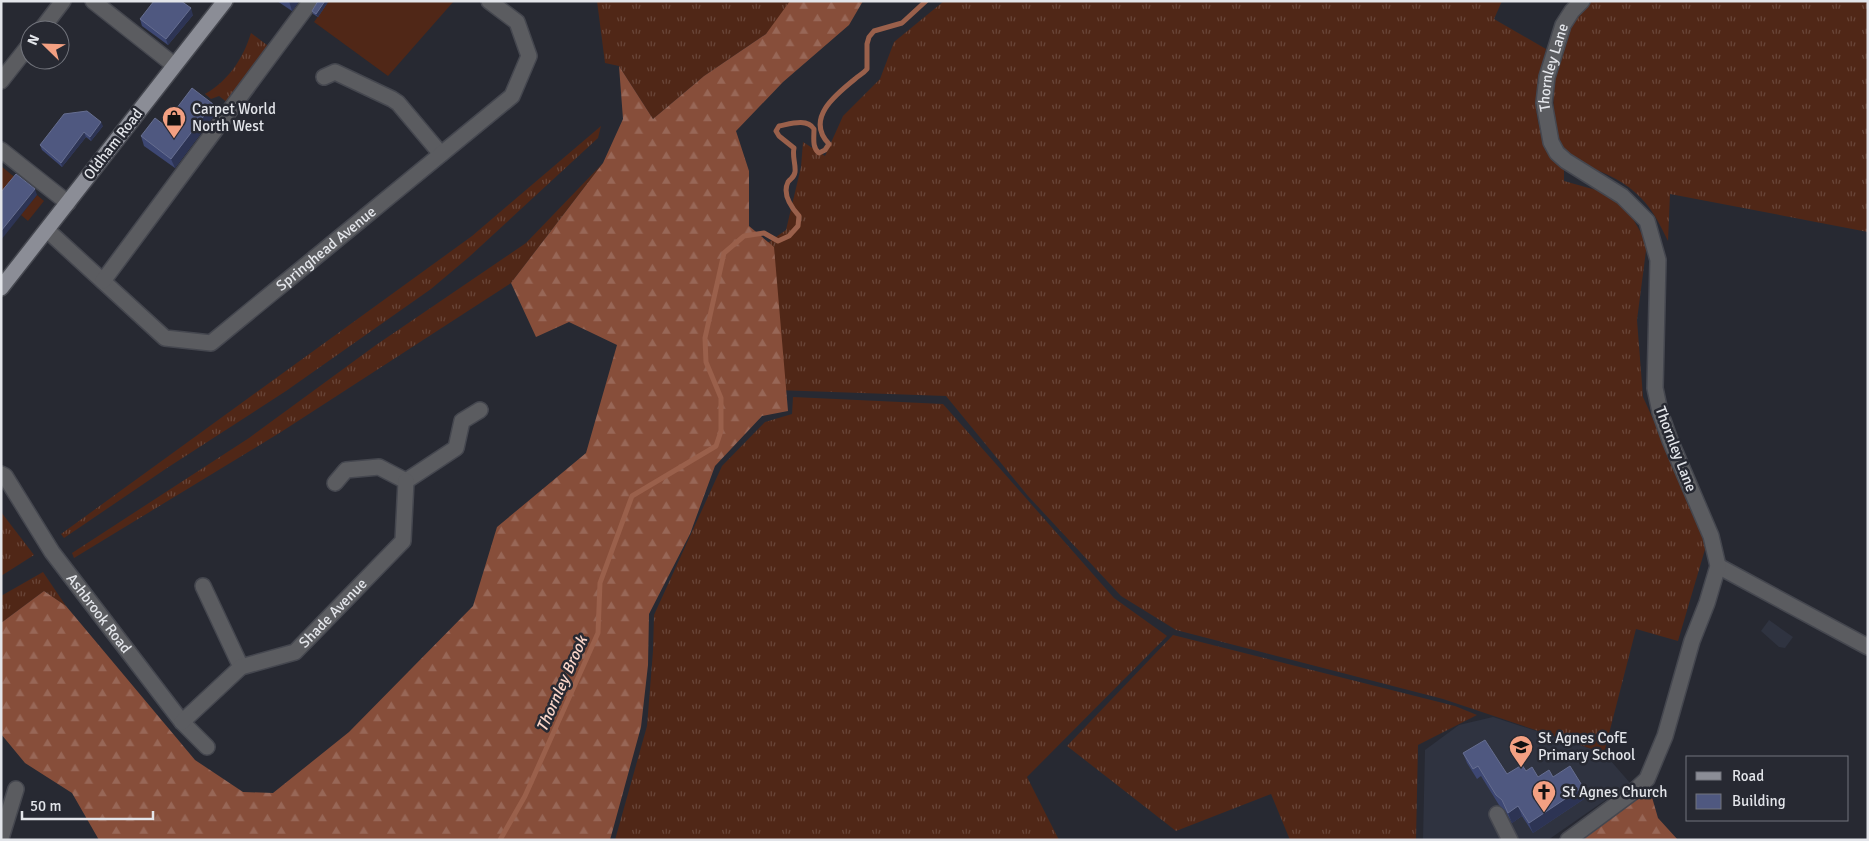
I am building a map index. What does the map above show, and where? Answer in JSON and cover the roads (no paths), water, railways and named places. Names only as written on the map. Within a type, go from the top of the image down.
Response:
[{"type":"main road","name":"Oldham Road","points":[[1,288],[225,1]]},
{"type":"street","points":[[49,20],[63,1]]},
{"type":"street","points":[[93,1],[174,65]]},
{"type":"street","points":[[104,280],[312,1]]},
{"type":"street","name":"Springhead Avenue","points":[[47,230],[104,280],[165,338],[211,343],[512,96],[529,56],[517,22],[488,1]]},
{"type":"street","name":"Thornley Lane","points":[[1568,840],[1633,792],[1647,779],[1665,736],[1692,641],[1707,603],[1718,566],[1711,536],[1670,440],[1660,412],[1655,388],[1658,260],[1647,221],[1622,196],[1566,161],[1557,153],[1551,142],[1544,103],[1547,77],[1563,25],[1572,11],[1582,1]]},
{"type":"street","points":[[1,81],[20,57]]},
{"type":"street","points":[[324,77],[335,72],[392,99],[398,103],[441,154]]},
{"type":"street","points":[[1,150],[68,203]]},
{"type":"street","points":[[334,484],[346,470],[379,466],[406,481],[456,448],[462,421],[480,410]]},
{"type":"street","name":"Ashbrook Road","points":[[1,474],[5,476],[52,552],[182,722],[207,747]]},
{"type":"street","name":"Shade Avenue","points":[[182,722],[241,667],[295,652],[403,541],[406,481]]},
{"type":"street","points":[[1718,566],[1868,648]]},
{"type":"street","points":[[202,586],[241,667]]},
{"type":"street","points":[[1,838],[16,789]]},
{"type":"street","points":[[1498,814],[1510,840]]},
{"type":"waterway","name":"Thornley Brook","points":[[500,840],[525,796],[598,633],[600,583],[632,496],[716,446],[721,431],[721,398],[706,362],[705,338],[724,253],[744,236],[764,233],[778,241],[789,236],[798,226],[799,216],[790,204],[786,191],[788,182],[795,172],[794,148],[779,136],[776,131],[779,126],[798,123],[807,124],[814,129],[814,143],[817,151],[819,153],[825,150],[829,144],[822,135],[821,117],[839,92],[867,69],[867,44],[869,37],[874,31],[902,23],[926,1]]},
{"type":"place","name":"Carpet World North West","points":[[174,139]]},
{"type":"place","name":"St Agnes CofE Primary School","points":[[1521,768]]},
{"type":"place","name":"St Agnes Church","points":[[1544,813]]}]
